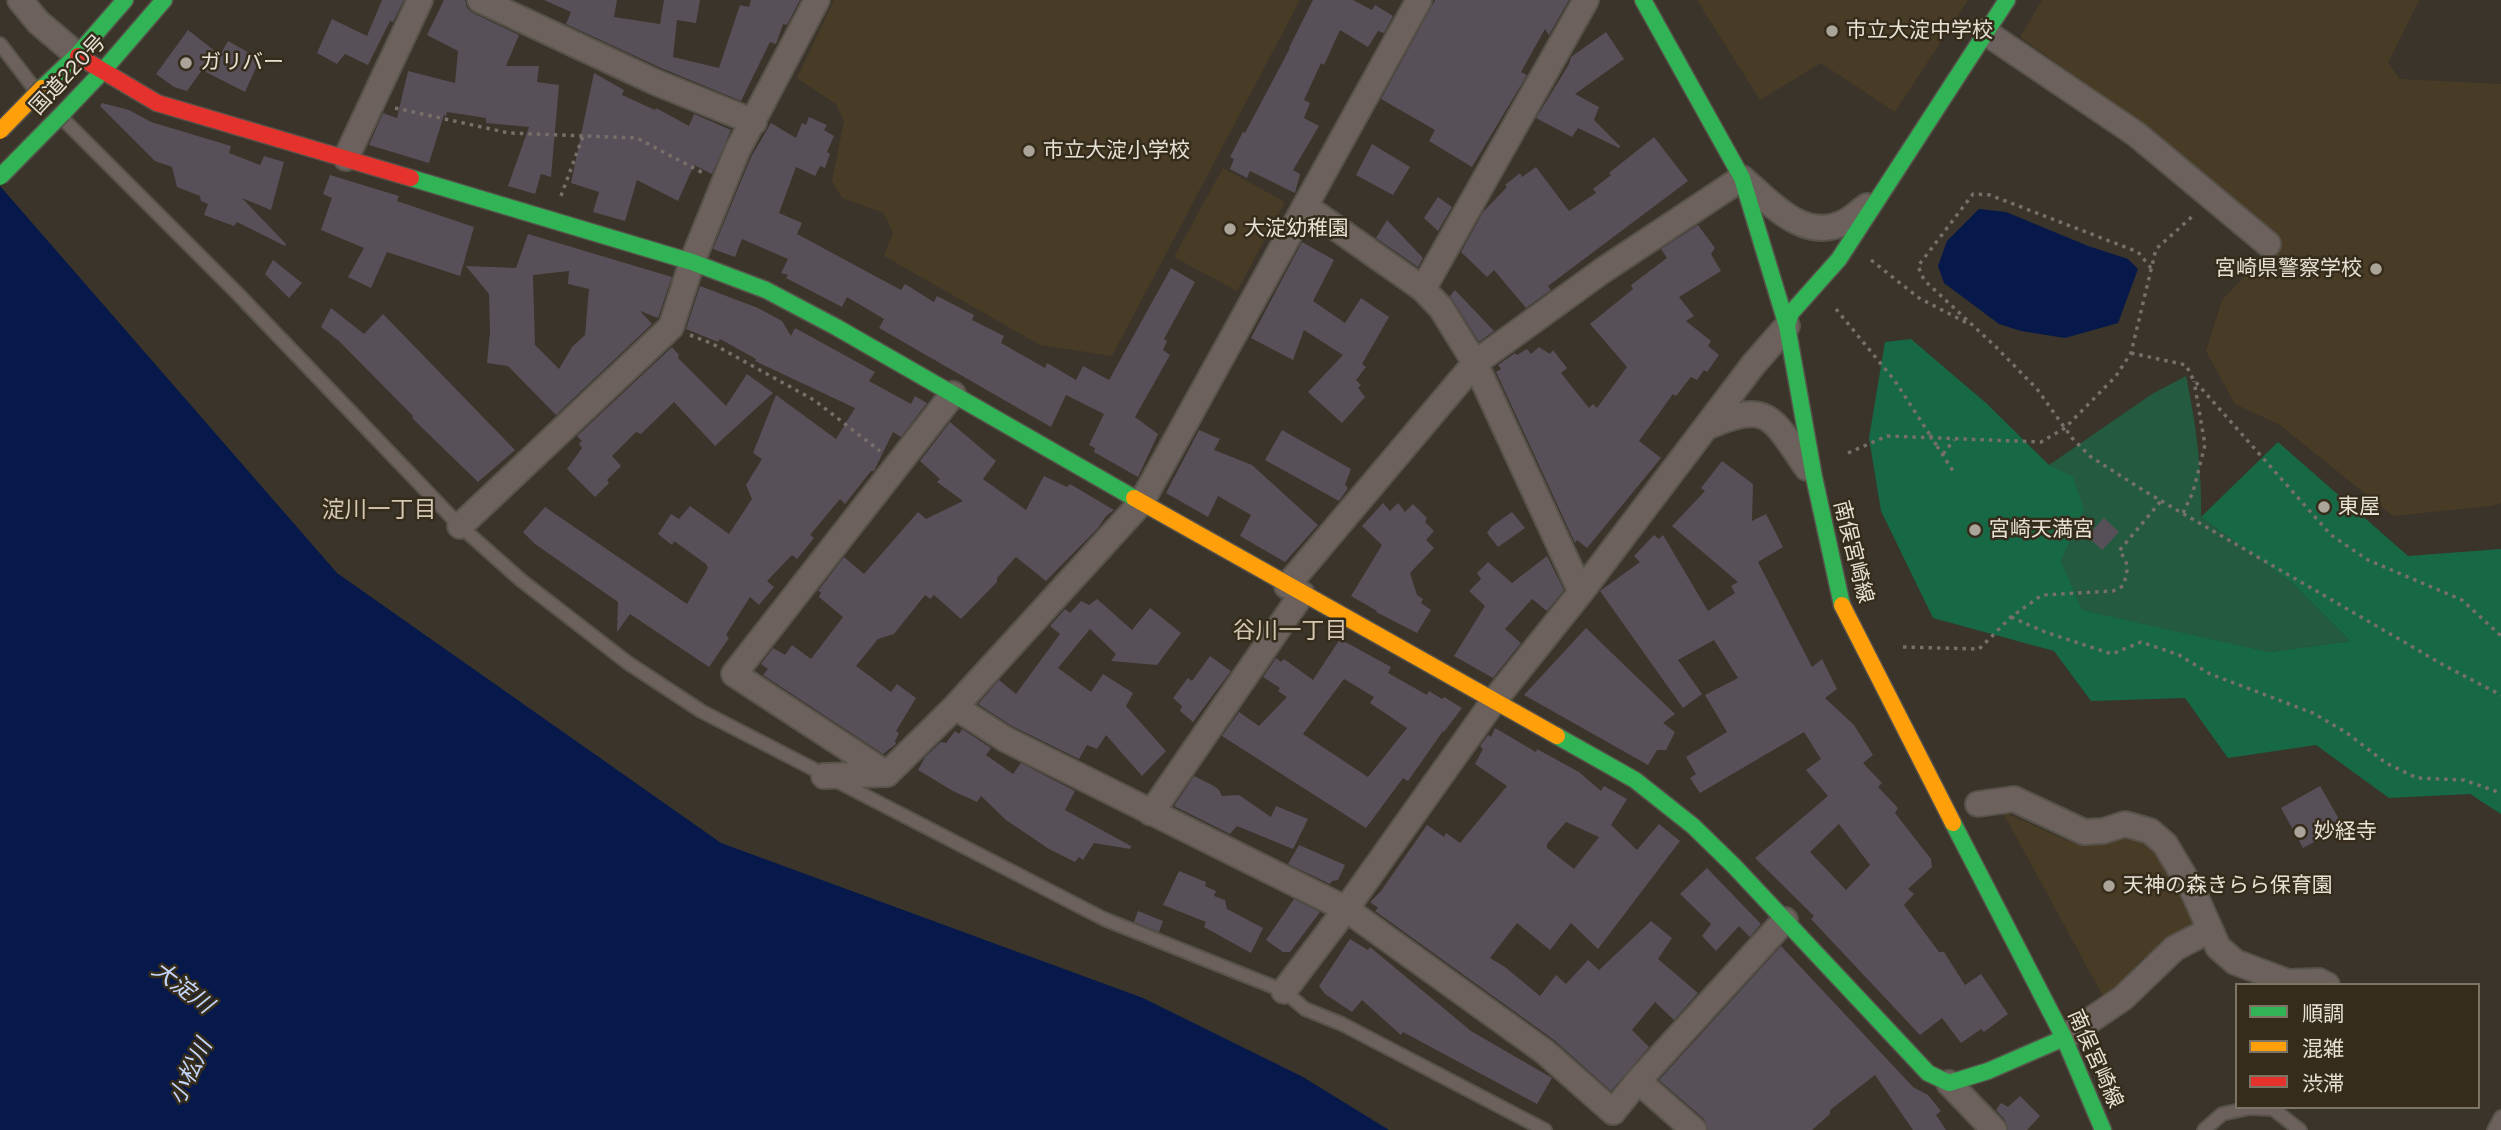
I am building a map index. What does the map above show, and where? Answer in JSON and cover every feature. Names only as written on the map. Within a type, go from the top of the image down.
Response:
[{"type":"main road","name":"国道220号","points":[[0,177],[51,103],[77,55],[125,0]]},
{"type":"main road","name":"国道220号","points":[[0,131],[102,72],[164,0]]},
{"type":"main road","name":"南俣宮崎線","points":[[1643,0],[1742,178],[1787,326],[1814,477],[1842,607],[2064,1038],[2104,1130]]},
{"type":"main road","points":[[1787,326],[1791,313],[1839,259],[2007,0]]},
{"type":"main road","points":[[77,55],[157,103],[692,262],[766,290],[836,327],[1294,590],[1635,780],[1693,826],[1928,1073],[1949,1083],[1987,1071],[2064,1038]]},
{"type":"street","points":[[20,0],[38,22],[77,55]]},
{"type":"street","points":[[346,158],[420,0]]},
{"type":"street","points":[[480,0],[655,82],[754,122]]},
{"type":"street","points":[[460,526],[671,327],[692,262],[725,186],[737,150],[817,0]]},
{"type":"street","points":[[824,776],[887,774],[955,707],[1141,503],[1419,0]]},
{"type":"street","points":[[1423,289],[1586,0]]},
{"type":"street","points":[[1985,32],[2136,134],[2267,244]]},
{"type":"street","points":[[1151,813],[1294,590],[1475,363],[1591,278],[1742,178],[1786,216],[1807,228],[1825,229],[1846,222],[1879,197]]},
{"type":"street","points":[[1305,206],[1423,289],[1441,308],[1475,363],[1581,593]]},
{"type":"street","points":[[1284,991],[1346,909],[1493,702],[1581,593],[1753,365],[1787,326]]},
{"type":"street","points":[[887,774],[734,674],[953,394]]},
{"type":"street","points":[[1704,428],[1734,415],[1753,412],[1773,421],[1814,477]]},
{"type":"street","points":[[955,707],[1005,739],[1346,909],[1545,1052],[1613,1112],[1785,920]]},
{"type":"street","points":[[1978,804],[2014,799],[2084,832],[2103,831],[2125,824],[2150,831],[2165,845],[2193,891],[2218,947],[2235,962],[2288,982],[2323,983]]},
{"type":"street","points":[[2064,1038],[2123,998],[2175,948],[2210,930]]},
{"type":"street","points":[[1638,1081],[1694,1130]]},
{"type":"street","points":[[1949,1083],[1994,1130]]},
{"type":"lane","points":[[0,44],[51,103],[460,526],[522,580],[628,663],[701,711],[1104,919],[1284,991],[1305,1009],[1352,1030],[1545,1130]]},
{"type":"lane","points":[[2204,1130],[2222,1114],[2244,1109]]},
{"type":"lane","points":[[2273,1109],[2300,1130]]},
{"type":"lane","points":[[2494,1130],[2501,1117]]},
{"type":"path","points":[[373,103],[509,132],[637,138],[725,186]]},
{"type":"path","points":[[552,220],[583,136]]},
{"type":"path","points":[[2151,268],[2138,252],[1990,195],[1973,194],[1918,266],[1924,280],[2036,389],[2091,457],[2447,667],[2501,695]]},
{"type":"path","points":[[1848,453],[1886,436],[2041,442],[2065,428],[2116,376],[2130,353],[2156,249],[2213,198]]},
{"type":"path","points":[[1869,259],[1919,298],[1976,328]]},
{"type":"path","points":[[1836,309],[1895,381],[1955,474]]},
{"type":"path","points":[[671,327],[711,343],[814,400],[898,465]]},
{"type":"path","points":[[2130,353],[2186,365],[2193,379],[2331,535],[2368,560],[2462,600],[2501,636]]},
{"type":"path","points":[[2183,513],[2193,492],[2205,444],[2193,379]]},
{"type":"path","points":[[1943,454],[1954,440]]},
{"type":"path","points":[[1903,647],[1979,649],[2011,617],[2042,595],[2113,591],[2123,586],[2129,570],[2126,559],[2119,551],[2161,500]]},
{"type":"path","points":[[2011,617],[2045,632],[2112,654],[2141,642],[2179,655],[2210,674],[2312,713],[2347,733],[2386,764],[2417,778],[2464,780],[2501,793]]},
{"type":"shaded area","name":"市立大淀小学校","points":[[834,0],[1300,0],[1112,356],[1040,345],[884,256],[893,233],[884,213],[842,198],[832,181],[844,121],[836,104],[797,78]]},
{"type":"shaded area","name":"市立大淀中学校","points":[[1697,0],[1968,0],[1895,112],[1821,63],[1760,100]]},
{"type":"shaded area","name":"宮崎県警察学校","points":[[2042,0],[2419,0],[2388,63],[2400,79],[2501,84],[2501,503],[2393,516],[2280,425],[2235,404],[2206,351],[2222,300],[2281,238],[2162,138],[2020,37]]},
{"type":"shaded area","name":"大淀幼稚園","points":[[1223,168],[1285,202],[1237,291],[1174,257]]},
{"type":"shaded area","name":"天神の森きらら保育園","points":[[2002,811],[2068,841],[2095,845],[2119,835],[2152,844],[2196,927],[2141,960],[2105,1000]]},
{"type":"green space","points":[[1911,339],[1986,403],[2049,465],[2073,477],[2084,510],[2061,561],[2082,610],[2270,652],[2350,641],[2293,584],[2201,517],[2278,442],[2408,556],[2501,549],[2501,814],[2470,794],[2389,798],[2316,745],[2228,758],[2185,698],[2091,701],[2054,651],[1933,618],[1881,511],[1869,438],[1885,342]]},
{"type":"green space","points":[[2186,376],[2198,447],[2201,517],[2293,584],[2350,641],[2270,652],[2081,610],[2061,561],[2084,509],[2049,465],[2152,394]]},
{"type":"water","points":[[0,186],[337,573],[721,843],[1143,998],[1303,1077],[1389,1130],[0,1130]]},
{"type":"water","points":[[1979,209],[2006,212],[2088,246],[2128,259],[2138,269],[2118,323],[2065,338],[2021,331],[1999,324],[1944,283],[1938,266],[1947,241]]},
{"type":"building","points":[[382,0],[404,0],[368,65],[345,54],[337,64],[317,53],[332,19],[367,36]]},
{"type":"building","points":[[444,0],[465,0],[467,8],[473,13],[519,35],[506,66],[539,66],[537,82],[559,85],[551,177],[541,174],[535,194],[508,186],[529,127],[486,123],[486,118],[447,112],[429,163],[369,145],[383,113],[397,118],[408,71],[455,83],[458,51],[427,35]]},
{"type":"building","points":[[544,0],[617,0],[614,17],[660,24],[664,0],[700,0],[696,23],[677,20],[673,57],[719,68],[740,5],[749,7],[751,0],[800,0],[787,25],[783,24],[776,44],[770,42],[741,101],[566,24],[571,12]]},
{"type":"building","points":[[1313,0],[1353,0],[1372,10],[1375,5],[1393,16],[1384,33],[1378,31],[1368,47],[1340,30],[1324,65],[1321,63],[1304,100],[1310,103],[1304,118],[1319,126],[1293,170],[1300,174],[1295,193],[1250,171],[1247,178],[1230,169],[1234,159],[1230,157],[1290,48]]},
{"type":"building","points":[[1435,0],[1569,0],[1549,35],[1545,29],[1521,72],[1527,75],[1472,167],[1429,141],[1435,130],[1381,99]]},
{"type":"building","points":[[188,30],[220,55],[228,41],[260,59],[245,92],[202,70],[187,91],[174,87],[156,74]]},
{"type":"building","points":[[1606,32],[1624,59],[1575,94],[1599,107],[1594,120],[1619,148],[1578,128],[1572,137],[1536,118],[1571,57]]},
{"type":"building","points":[[594,73],[624,90],[622,95],[655,110],[656,108],[689,126],[694,114],[731,130],[712,174],[694,165],[678,201],[637,180],[625,221],[593,212],[599,192],[571,183]]},
{"type":"building","points":[[102,103],[129,110],[151,122],[231,146],[229,153],[260,165],[264,156],[284,162],[271,210],[242,198],[285,246],[237,222],[234,226],[204,215],[208,204],[201,201],[200,196],[177,187],[172,167],[155,161],[100,106]]},
{"type":"building","points":[[809,117],[827,125],[824,130],[834,136],[827,152],[830,154],[825,168],[820,166],[815,176],[796,167],[779,213],[802,223],[797,234],[901,290],[905,284],[934,302],[937,296],[974,315],[972,320],[1004,336],[1001,343],[1045,368],[1047,363],[1076,380],[1083,366],[1109,380],[1171,268],[1195,282],[1164,339],[1167,341],[1163,350],[1170,355],[1135,417],[1158,434],[1138,477],[1094,452],[1095,448],[1089,445],[1104,414],[1066,395],[1051,427],[879,328],[884,319],[847,297],[842,307],[786,278],[788,275],[781,273],[788,259],[742,239],[735,257],[713,249],[751,157],[771,123],[796,138],[802,123],[806,125]]},
{"type":"building","points":[[1654,137],[1688,181],[1548,286],[1551,290],[1526,308],[1494,270],[1487,277],[1461,252],[1483,212],[1507,187],[1505,185],[1520,173],[1522,177],[1536,167],[1569,211],[1596,193],[1593,189],[1611,175],[1609,173]]},
{"type":"building","points":[[1372,144],[1410,167],[1393,195],[1356,175]]},
{"type":"building","points":[[330,175],[399,196],[397,201],[474,227],[460,276],[387,252],[371,288],[348,277],[364,248],[321,230],[332,198],[323,194]]},
{"type":"building","points":[[1438,197],[1452,207],[1438,231],[1424,218]]},
{"type":"building","points":[[1387,220],[1423,258],[1418,267],[1376,238]]},
{"type":"building","points":[[1698,225],[1715,248],[1711,254],[1721,271],[1679,297],[1694,316],[1686,321],[1711,341],[1708,346],[1719,355],[1707,372],[1704,370],[1697,380],[1691,377],[1676,396],[1673,394],[1639,441],[1661,458],[1587,548],[1577,540],[1575,543],[1496,372],[1501,369],[1498,365],[1515,353],[1517,355],[1527,349],[1531,354],[1539,347],[1550,354],[1553,350],[1567,368],[1561,373],[1589,408],[1593,404],[1597,408],[1627,367],[1590,324],[1633,289],[1631,285],[1667,258],[1661,249]]},
{"type":"building","points":[[528,234],[672,277],[658,318],[640,311],[652,324],[556,415],[508,366],[487,363],[490,332],[489,294],[466,266],[516,268]],"holes":[[[569,271],[568,284],[589,289],[585,335],[572,347],[559,369],[535,345],[533,275]]]},
{"type":"building","points":[[1302,242],[1334,260],[1313,301],[1345,323],[1361,298],[1389,317],[1362,364],[1366,367],[1356,380],[1365,397],[1342,423],[1308,392],[1343,355],[1304,330],[1293,360],[1251,338]]},
{"type":"building","points":[[273,260],[302,283],[289,298],[265,274]]},
{"type":"building","points":[[700,286],[758,308],[782,321],[791,336],[795,328],[875,372],[869,381],[911,404],[915,396],[927,403],[901,437],[893,432],[874,471],[871,471],[845,504],[840,499],[810,535],[814,538],[797,559],[792,555],[767,581],[774,587],[759,605],[750,597],[726,635],[729,638],[709,667],[630,614],[617,632],[618,602],[535,544],[523,532],[545,507],[687,604],[708,568],[674,541],[672,545],[658,534],[671,514],[679,519],[690,506],[729,534],[752,499],[746,485],[762,459],[753,453],[776,395],[836,439],[855,408],[755,361],[756,359],[720,339],[718,342],[686,329]]},
{"type":"building","points":[[1455,290],[1494,331],[1479,342],[1450,296]]},
{"type":"building","points":[[331,308],[364,334],[383,314],[515,450],[478,482],[339,341],[321,327]]},
{"type":"building","points":[[672,347],[679,355],[678,358],[726,406],[747,374],[773,393],[715,446],[674,402],[641,434],[636,432],[612,456],[621,466],[595,497],[567,469],[582,448],[579,444],[582,441],[577,436]]},
{"type":"building","points":[[950,422],[996,461],[983,479],[1026,510],[1044,476],[1067,487],[1070,484],[1114,510],[1046,581],[1016,557],[997,578],[997,582],[961,619],[934,595],[930,599],[925,595],[894,634],[878,639],[856,666],[891,692],[897,684],[916,698],[896,731],[899,733],[896,744],[883,754],[763,675],[768,669],[761,664],[773,648],[785,655],[792,645],[811,659],[843,617],[819,597],[821,592],[818,591],[844,557],[864,574],[918,512],[926,519],[963,501],[937,482],[940,479],[920,461]]},
{"type":"building","points":[[1199,430],[1220,439],[1214,450],[1252,465],[1318,525],[1285,562],[1240,536],[1251,515],[1218,496],[1208,517],[1166,493]]},
{"type":"building","points":[[1282,430],[1351,469],[1345,485],[1348,488],[1339,501],[1265,460]]},
{"type":"building","points":[[1722,461],[1753,484],[1752,521],[1766,514],[1783,547],[1758,562],[1812,667],[1822,659],[1837,689],[1825,698],[1854,725],[1873,755],[1863,763],[1882,783],[1878,787],[1898,808],[1895,813],[1931,859],[1932,867],[1908,889],[1914,894],[1904,905],[1939,952],[1944,952],[1965,985],[1981,974],[2008,1014],[1984,1032],[1981,1029],[1961,1043],[1942,1018],[1920,1035],[1811,919],[1814,916],[1755,858],[1828,796],[1806,770],[1821,759],[1804,732],[1700,793],[1690,778],[1696,774],[1686,757],[1727,732],[1705,695],[1738,678],[1714,640],[1678,660],[1702,694],[1683,708],[1600,591],[1640,562],[1634,556],[1654,535],[1659,539],[1663,535],[1708,611],[1735,593],[1731,586],[1738,582],[1672,526],[1705,491],[1701,488]],"holes":[[[1839,824],[1870,865],[1846,890],[1810,852]]]},
{"type":"building","points":[[1383,503],[1390,511],[1398,503],[1405,512],[1413,504],[1427,518],[1425,522],[1434,531],[1426,540],[1434,548],[1410,573],[1417,595],[1423,599],[1421,603],[1431,610],[1417,633],[1351,596],[1382,545],[1362,526]]},
{"type":"building","points":[[1512,512],[1525,528],[1498,547],[1487,533],[1492,526]]},
{"type":"building","points":[[2104,518],[2119,532],[2102,550],[2087,536]]},
{"type":"building","points":[[1547,556],[1564,590],[1547,611],[1532,599],[1505,629],[1521,643],[1493,678],[1454,656],[1485,606],[1469,591],[1481,579],[1477,573],[1488,562],[1512,583]]},
{"type":"building","points":[[1097,599],[1132,630],[1150,608],[1181,633],[1157,665],[1111,661],[1116,654],[1090,629],[1058,668],[1091,692],[1103,674],[1133,693],[1126,706],[1166,751],[1142,776],[1106,735],[1097,749],[1087,745],[1079,759],[1012,726],[978,704],[999,680],[1016,694],[1060,634],[1050,626],[1065,609],[1070,613],[1081,601],[1089,605]]},
{"type":"building","points":[[1586,628],[1675,714],[1663,723],[1675,732],[1666,750],[1657,750],[1648,765],[1524,695]]},
{"type":"building","points":[[1340,639],[1391,667],[1388,673],[1427,695],[1429,691],[1462,708],[1408,781],[1403,778],[1366,828],[1222,736],[1239,712],[1259,726],[1287,697],[1278,691],[1280,688],[1263,677],[1276,658],[1281,662],[1284,659],[1313,680]],"holes":[[[1344,679],[1374,697],[1370,703],[1407,728],[1368,777],[1303,734]]]},
{"type":"building","points":[[1210,656],[1231,671],[1193,722],[1180,711],[1182,706],[1173,698],[1188,678],[1192,681]]},
{"type":"building","points":[[1495,728],[1536,752],[1537,749],[1579,772],[1601,791],[1604,786],[1627,799],[1611,825],[1637,850],[1659,824],[1680,841],[1598,949],[1571,923],[1550,950],[1517,923],[1490,958],[1540,996],[1556,975],[1566,984],[1588,960],[1599,970],[1651,921],[1672,938],[1658,959],[1698,993],[1674,1020],[1655,1002],[1632,1030],[1649,1047],[1611,1091],[1554,1040],[1375,911],[1378,908],[1370,902],[1381,891],[1427,825],[1444,837],[1446,833],[1460,843],[1507,786],[1475,764],[1483,749],[1480,746],[1488,735],[1491,737]],"holes":[[[1566,822],[1599,837],[1574,869],[1547,848],[1547,844]]]},
{"type":"building","points":[[962,729],[991,748],[986,755],[1013,774],[1021,763],[1075,791],[1065,810],[1131,846],[1130,849],[1094,843],[1083,860],[1079,857],[1075,862],[1049,849],[1006,820],[981,796],[977,802],[918,770],[925,757],[941,742],[946,743],[955,731],[959,734]]},
{"type":"building","points":[[1194,776],[1214,786],[1222,796],[1239,795],[1271,817],[1276,806],[1308,819],[1293,849],[1237,826],[1230,834],[1174,806]]},
{"type":"building","points":[[2320,786],[2343,826],[2303,848],[2281,808]]},
{"type":"building","points":[[1299,845],[1345,865],[1338,880],[1330,884],[1288,864]]},
{"type":"building","points":[[1707,868],[1761,924],[1750,937],[1739,926],[1716,951],[1702,936],[1711,924],[1680,894]]},
{"type":"building","points":[[1179,871],[1206,882],[1205,886],[1216,891],[1214,896],[1225,900],[1227,909],[1263,928],[1251,953],[1204,927],[1206,922],[1163,905]]},
{"type":"building","points":[[1294,899],[1320,912],[1290,952],[1283,952],[1266,940]]},
{"type":"building","points":[[1138,911],[1163,921],[1159,932],[1134,922]]},
{"type":"building","points":[[1350,939],[1368,950],[1370,947],[1471,1031],[1552,1078],[1537,1104],[1403,1032],[1401,1035],[1362,1000],[1352,1012],[1325,994],[1319,986]]},
{"type":"building","points":[[1781,946],[1913,1087],[1928,1095],[1941,1111],[1936,1115],[1946,1130],[1913,1130],[1875,1075],[1830,1110],[1830,1114],[1812,1130],[1708,1130],[1704,1119],[1659,1080]]},
{"type":"building","points":[[2020,1096],[2040,1116],[2027,1130],[2008,1130],[2005,1120],[1996,1110],[2001,1103],[2008,1107]]},
{"type":"traffic: fast","points":[[42,88],[77,55],[125,0]]},
{"type":"traffic: fast","points":[[63,113],[164,0]]},
{"type":"traffic: fast","points":[[1643,0],[1742,178],[1787,326],[1814,477],[1842,605]]},
{"type":"traffic: fast","points":[[1787,326],[1791,313],[1839,259],[2007,0]]},
{"type":"traffic: fast","points":[[0,177],[63,113]]},
{"type":"traffic: fast","points":[[411,178],[692,262],[766,290],[836,327],[1134,498]]},
{"type":"traffic: fast","points":[[1557,736],[1635,780],[1693,826],[1734,866],[1928,1073],[1949,1083],[1988,1071],[2064,1038]]},
{"type":"traffic: fast","points":[[1953,823],[2064,1038],[2103,1130]]},
{"type":"traffic: slow","points":[[0,131],[42,88]]},
{"type":"traffic: slow","points":[[1134,498],[1557,736]]},
{"type":"traffic: slow","points":[[1842,605],[1953,823]]},
{"type":"traffic: jam","points":[[78,56],[157,103],[411,178]]},
{"type":"place","name":"市立大淀中学校","points":[[1832,31]]},
{"type":"place","name":"ガリバー","points":[[186,63]]},
{"type":"place","name":"市立大淀小学校","points":[[1029,151]]},
{"type":"place","name":"大淀幼稚園","points":[[1230,229]]},
{"type":"place","name":"宮崎県警察学校","points":[[2376,269]]},
{"type":"place","name":"東屋","points":[[2324,507]]},
{"type":"place","name":"宮崎天満宮","points":[[1975,530]]},
{"type":"place","name":"妙経寺","points":[[2300,832]]},
{"type":"place","name":"天神の森きらら保育園","points":[[2109,886]]},
{"type":"district","name":"淀川一丁目","points":[[379,510]]},
{"type":"district","name":"谷川一丁目","points":[[1290,631]]},
{"type":"water label","name":"大淀川","points":[[182,988]]},
{"type":"water label","name":"小松川","points":[[191,1072]]}]
